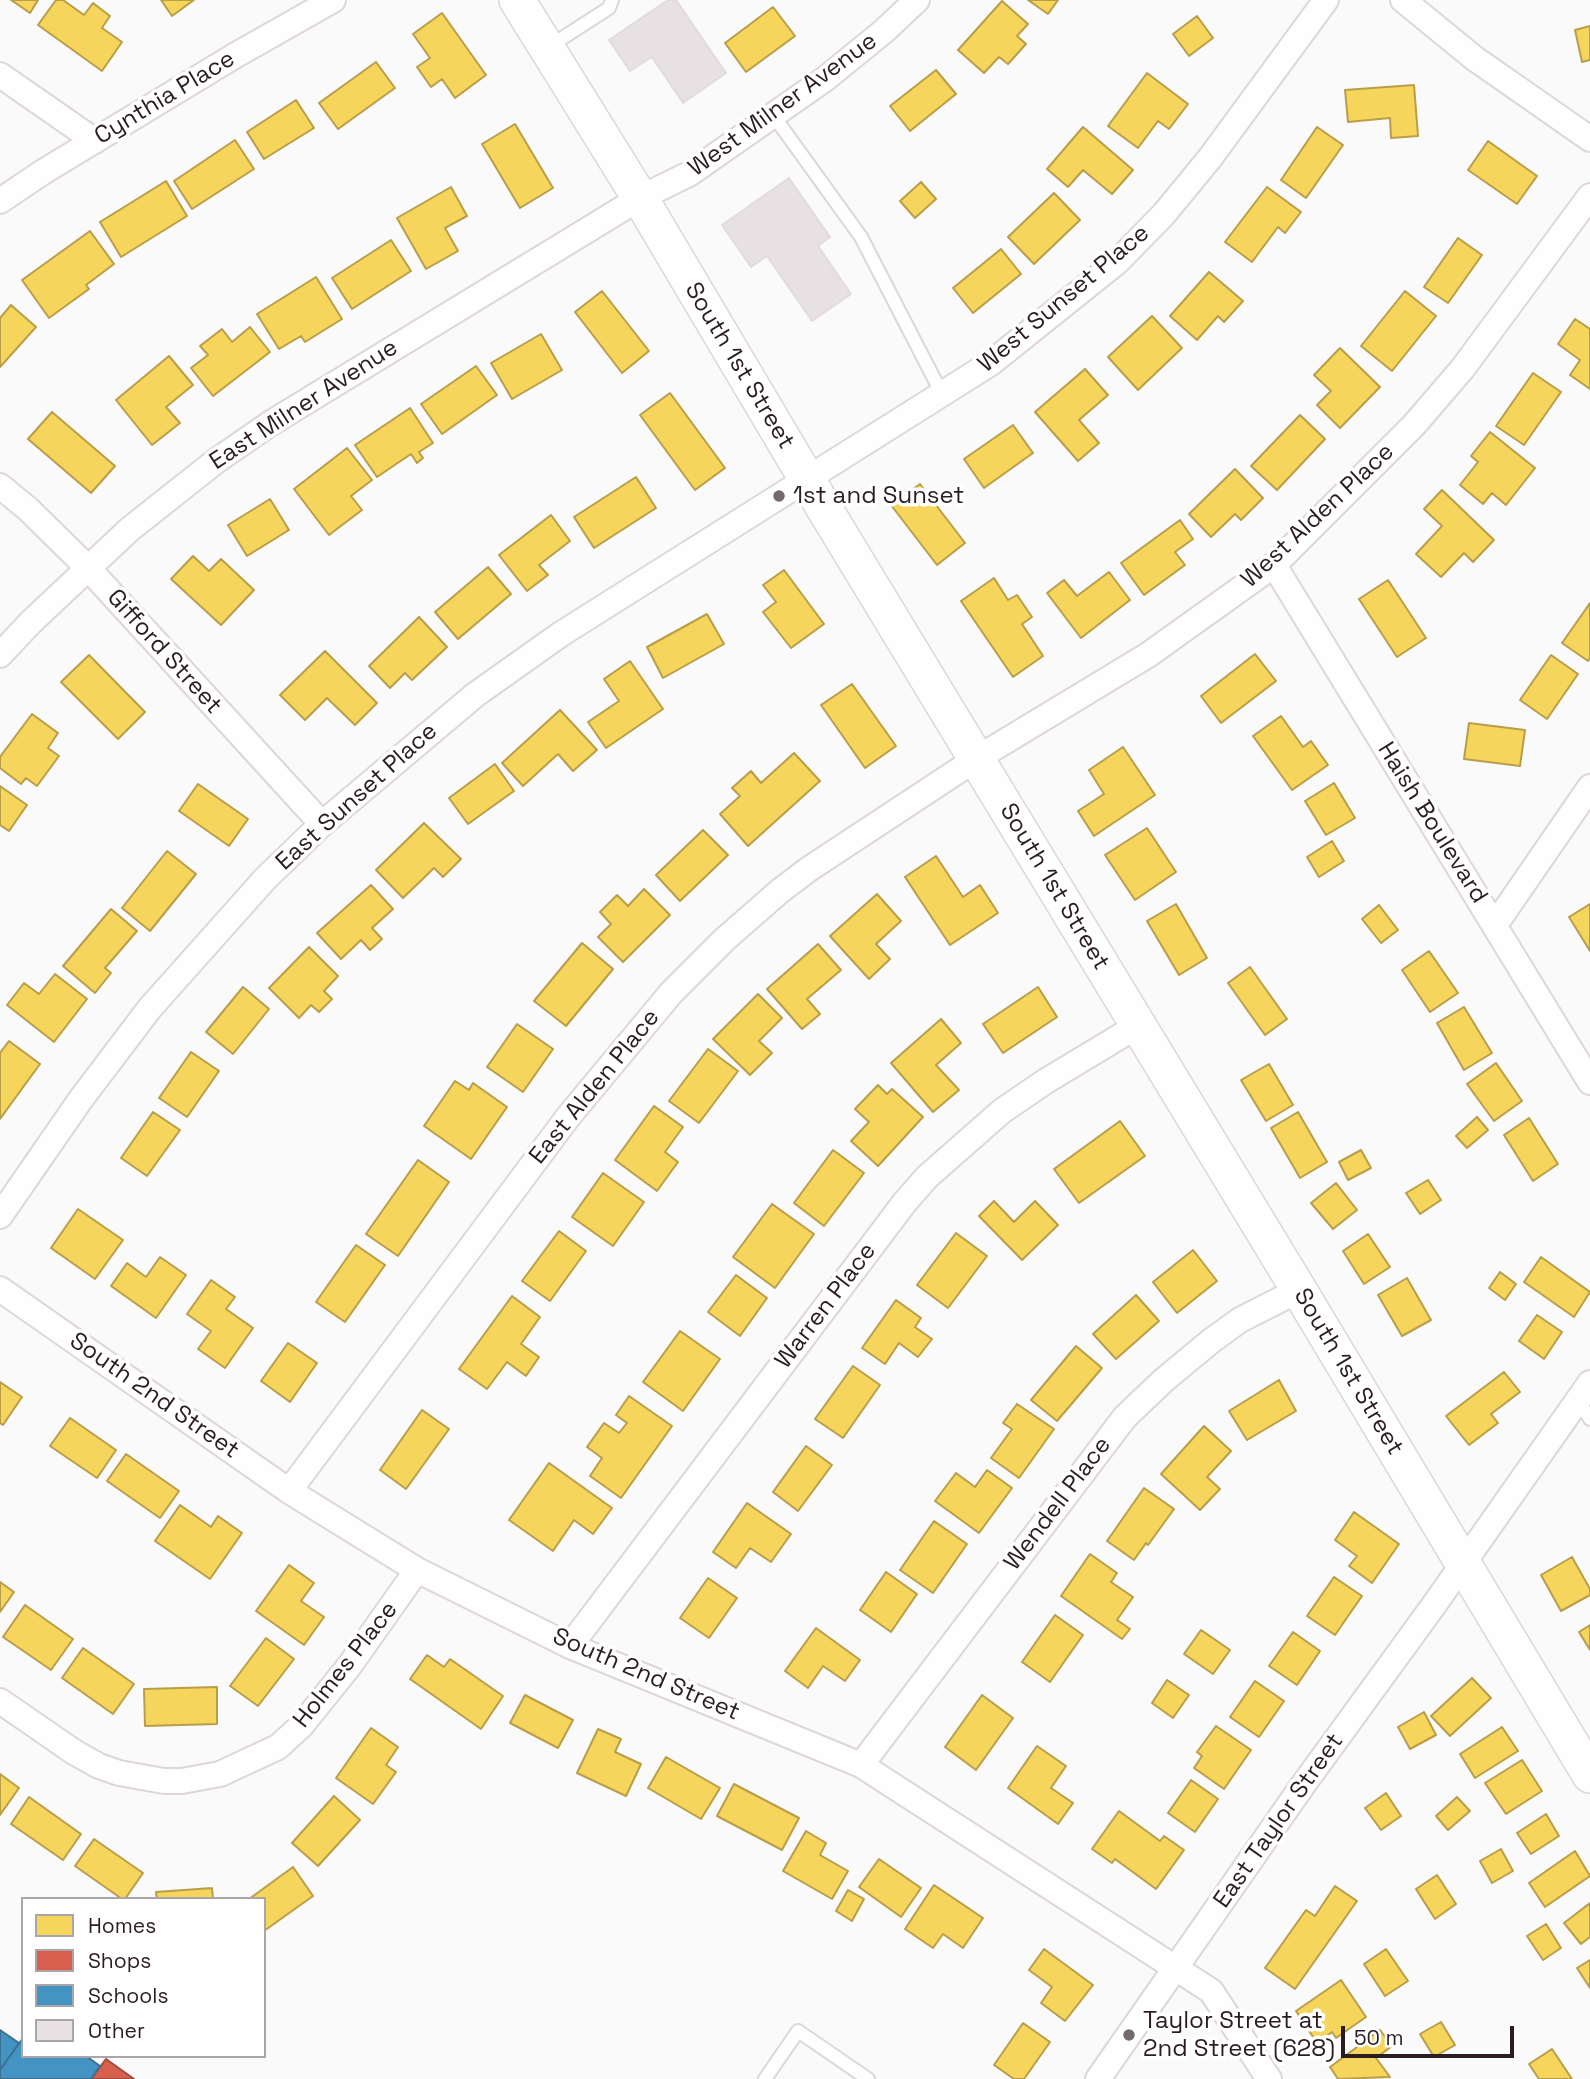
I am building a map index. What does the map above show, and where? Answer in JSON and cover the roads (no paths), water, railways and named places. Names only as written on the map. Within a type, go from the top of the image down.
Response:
[{"type":"street","name":"Cynthia Place","points":[[0,201],[236,55],[333,0]]},
{"type":"street","name":"South 1st Street","points":[[517,0],[640,198],[806,479],[1139,1025],[1590,1775]]},
{"type":"street","name":"West Milner Avenue","points":[[640,198],[689,174],[825,79],[884,32],[917,0]]},
{"type":"street","name":"West Sunset Place","points":[[806,479],[992,363],[1106,270],[1164,214],[1210,158],[1326,0]]},
{"type":"street","points":[[1403,0],[1475,58],[1590,139]]},
{"type":"street","points":[[0,75],[95,141]]},
{"type":"street","name":"West Alden Place","points":[[976,759],[1147,655],[1274,565],[1414,425],[1492,332],[1590,197]]},
{"type":"street","name":"East Milner Avenue","points":[[0,655],[130,529],[182,486],[271,422],[640,198]]},
{"type":"street","name":"East Sunset Place","points":[[0,1216],[81,1099],[150,1008],[265,879],[322,824],[418,741],[497,679],[561,634],[806,479]]},
{"type":"street","name":"Gifford Street","points":[[0,486],[28,509],[88,568],[322,824]]},
{"type":"street","name":"Haish Boulevard","points":[[1274,565],[1590,1082]]},
{"type":"street","name":"East Alden Place","points":[[289,1491],[568,1117],[671,993],[725,939],[780,891],[976,759]]},
{"type":"street","points":[[1495,925],[1590,787]]},
{"type":"street","name":"Warren Place","points":[[570,1646],[905,1202],[927,1177],[1002,1111],[1139,1025]]},
{"type":"street","name":"South 2nd Street","points":[[0,1289],[289,1491],[417,1570],[570,1646],[861,1765],[1211,1991],[1269,2079]]},
{"type":"street","name":"Wendell Place","points":[[861,1765],[1125,1417],[1211,1341],[1240,1320],[1299,1290]]},
{"type":"street","name":"East Taylor Street","points":[[1098,2079],[1303,1785],[1463,1564],[1586,1401]]},
{"type":"street","name":"Holmes Place","points":[[0,1701],[74,1752],[99,1766],[119,1773],[164,1781],[182,1781],[220,1774],[278,1747],[301,1726],[350,1665],[417,1570]]},
{"type":"lane","points":[[547,48],[610,4],[624,0]]},
{"type":"lane","points":[[774,115],[861,237],[942,394]]},
{"type":"lane","points":[[765,2079],[798,2031],[868,2079]]},
{"type":"place","name":"1st and Sunset","points":[[779,496]]},
{"type":"place","name":"Taylor Street at 2nd Street (628)","points":[[1129,2035]]}]
